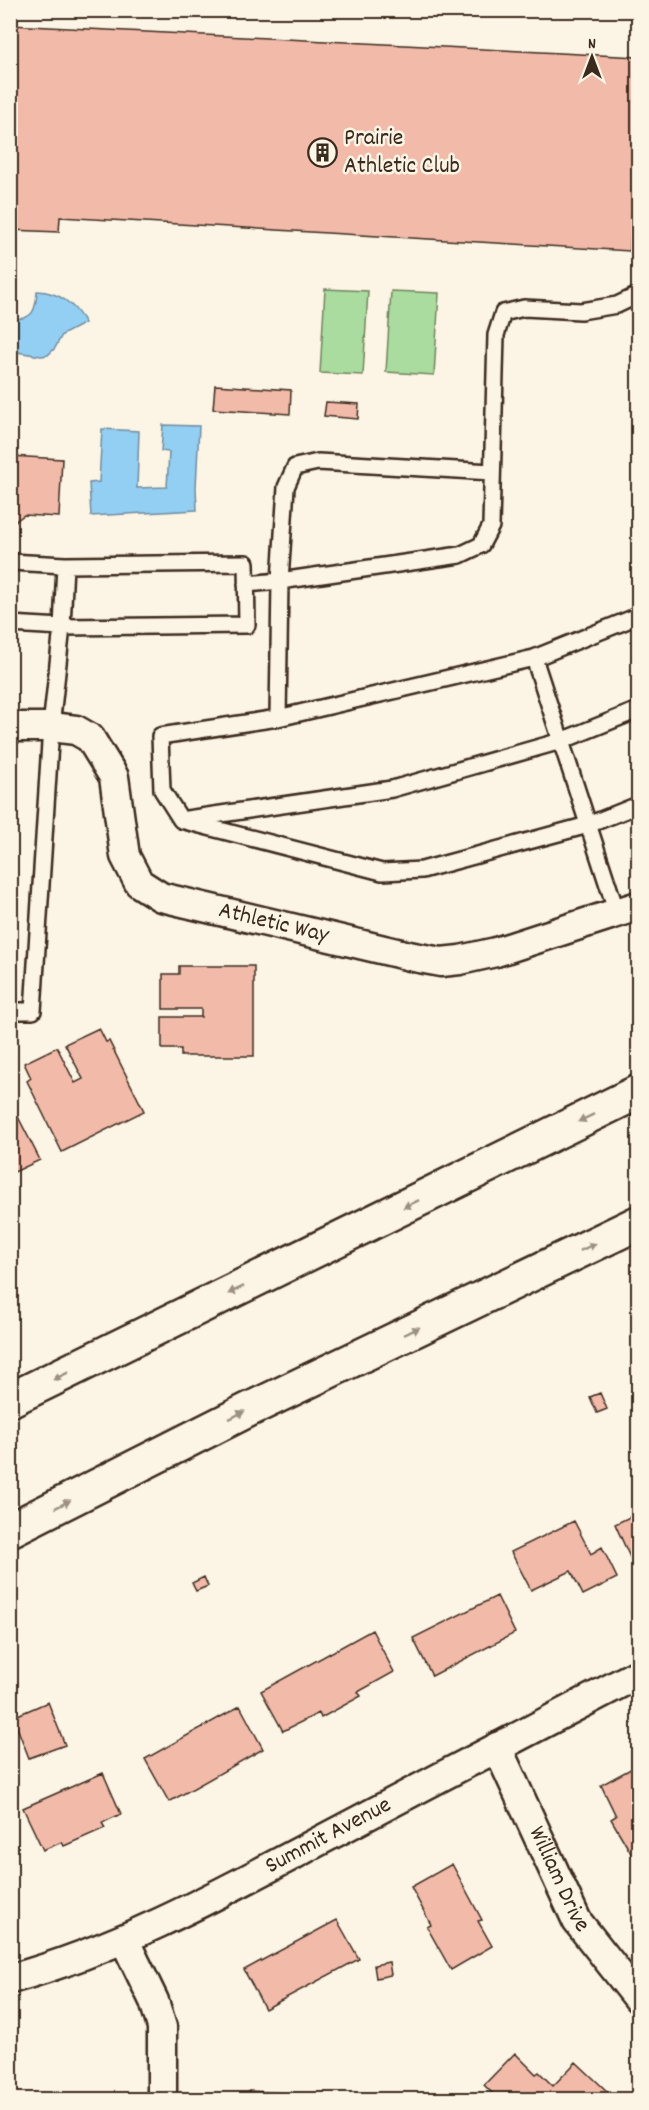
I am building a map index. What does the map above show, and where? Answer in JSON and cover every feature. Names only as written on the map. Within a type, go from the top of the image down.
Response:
[{"type":"highway","points":[[10,1400],[639,1092]]},
{"type":"highway","points":[[10,1530],[248,1410],[639,1223]]},
{"type":"street","name":"Athletic Way","points":[[10,726],[76,730],[90,738],[114,777],[125,856],[139,883],[161,897],[441,962],[496,952],[628,910]]},
{"type":"street","name":"Summit Avenue","points":[[10,1979],[41,1971],[124,1939],[203,1903],[639,1674]]},
{"type":"street","name":"William Drive","points":[[497,1747],[577,1921],[639,1998]]},
{"type":"street","points":[[124,1939],[154,2001],[162,2027],[162,2100]]},
{"type":"lane","points":[[246,584],[460,555],[481,545],[491,526],[496,335],[504,313],[524,308],[581,311],[617,305],[639,295]]},
{"type":"lane","points":[[278,718],[280,581],[286,487],[295,467],[318,462],[492,472]]},
{"type":"lane","points":[[10,562],[65,565],[246,563],[247,625],[62,627],[10,624]]},
{"type":"lane","points":[[10,1011],[33,1011],[51,727],[62,627],[65,565]]},
{"type":"lane","points":[[639,616],[534,658],[278,718],[160,736],[162,790],[181,820],[381,872],[422,870],[588,825],[639,805]]},
{"type":"lane","points":[[534,658],[588,825],[628,910]]},
{"type":"lane","points":[[181,820],[392,789],[561,741],[639,710]]},
{"type":"green space","points":[[325,289],[368,291],[363,375],[320,373]]},
{"type":"green space","points":[[391,291],[439,293],[434,375],[386,372]]},
{"type":"water","points":[[37,291],[53,294],[66,300],[85,323],[62,335],[48,355],[11,351],[11,319],[24,318],[32,313],[36,304]]},
{"type":"water","points":[[163,425],[199,426],[197,510],[91,516],[89,483],[99,482],[102,429],[139,431],[137,488],[167,487],[169,452],[161,451]]},
{"type":"building","name":"Prairie Athletic Club","points":[[10,25],[638,57],[630,251],[60,217],[59,232],[10,230]]},
{"type":"building","points":[[215,385],[291,390],[290,414],[213,409]]},
{"type":"building","points":[[326,402],[359,404],[358,419],[324,416]]},
{"type":"building","points":[[10,456],[62,459],[59,517],[24,515],[10,525]]},
{"type":"building","points":[[179,966],[254,966],[254,1056],[181,1056],[181,1049],[162,1049],[162,1017],[201,1017],[201,1009],[163,1009],[163,974],[179,974]]},
{"type":"building","points":[[99,1028],[106,1042],[109,1041],[144,1111],[62,1152],[27,1081],[31,1078],[24,1063],[57,1047],[75,1083],[83,1079],[65,1044]]},
{"type":"building","points":[[10,1101],[40,1160],[10,1174]]},
{"type":"building","points":[[600,1393],[607,1409],[597,1413],[590,1397]]},
{"type":"building","points":[[638,1513],[638,1572],[637,1573],[615,1524]]},
{"type":"building","points":[[574,1521],[591,1554],[602,1547],[617,1578],[583,1595],[571,1571],[531,1590],[511,1552]]},
{"type":"building","points":[[204,1577],[208,1586],[196,1591],[192,1583]]},
{"type":"building","points":[[497,1596],[515,1633],[432,1676],[413,1638]]},
{"type":"building","points":[[372,1630],[394,1672],[358,1692],[361,1696],[321,1718],[319,1713],[283,1731],[261,1691]]},
{"type":"building","points":[[48,1702],[65,1745],[29,1758],[13,1717]]},
{"type":"building","points":[[240,1706],[263,1749],[169,1802],[145,1759]]},
{"type":"building","points":[[638,1765],[638,1861],[635,1860],[611,1819],[616,1816],[601,1785]]},
{"type":"building","points":[[103,1773],[121,1814],[102,1823],[105,1828],[64,1846],[62,1842],[43,1850],[23,1808]]},
{"type":"building","points":[[452,1864],[482,1920],[478,1921],[492,1946],[451,1970],[427,1927],[431,1925],[411,1887]]},
{"type":"building","points":[[337,1920],[359,1959],[265,2009],[244,1970]]},
{"type":"building","points":[[389,1962],[391,1975],[376,1978],[374,1965]]},
{"type":"building","points":[[515,2053],[536,2074],[539,2072],[553,2086],[576,2062],[608,2092],[601,2100],[499,2100],[484,2085]]},
{"type":"building","points":[[249,2091],[304,2094],[303,2100],[248,2100]]},
{"type":"place","name":"Prairie Athletic Club","points":[[323,153]]}]
